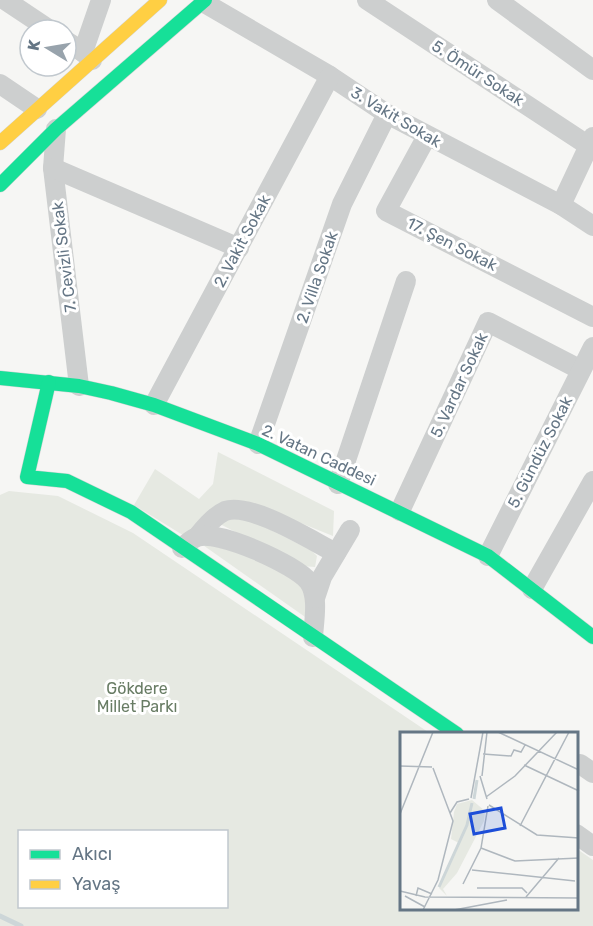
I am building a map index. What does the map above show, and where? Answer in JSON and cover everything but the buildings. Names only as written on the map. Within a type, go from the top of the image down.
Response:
[{"type":"main road","points":[[1,140],[37,110],[87,56],[160,0]]},
{"type":"main road","points":[[0,185],[56,129],[204,1]]},
{"type":"main road","name":"2. Vatan Caddesi","points":[[0,378],[79,386],[154,405],[258,444],[338,484],[400,511],[488,556],[593,637]]},
{"type":"main road","points":[[49,382],[27,477],[66,481],[190,542],[313,637],[454,732]]},
{"type":"street","points":[[6,0],[32,18]]},
{"type":"street","points":[[78,50],[87,56],[101,0]]},
{"type":"street","name":"5. Ömür Sokak","points":[[367,0],[591,142]]},
{"type":"street","points":[[496,0],[593,69]]},
{"type":"street","name":"3. Vakit Sokak","points":[[204,1],[330,76],[387,114],[561,205],[593,226]]},
{"type":"street","name":"2. Vakit Sokak","points":[[154,405],[330,76]]},
{"type":"street","points":[[0,84],[37,110]]},
{"type":"street","name":"2. Villa Sokak","points":[[258,444],[342,204],[387,114]]},
{"type":"street","name":"7. Cevizli Sokak","points":[[56,129],[53,168],[79,386]]},
{"type":"street","name":"17. Şen Sokak","points":[[427,136],[386,211],[593,317]]},
{"type":"street","points":[[561,205],[591,142]]},
{"type":"street","points":[[53,168],[239,248]]},
{"type":"street","points":[[338,484],[406,281]]},
{"type":"street","name":"5. Vardar Sokak","points":[[400,511],[488,322],[581,370]]},
{"type":"street","name":"5. Gündüz Sokak","points":[[488,556],[593,347]]},
{"type":"street","points":[[532,589],[593,481]]},
{"type":"street","points":[[190,542],[224,512],[237,509],[257,514],[336,553]]},
{"type":"street","points":[[313,637],[315,598],[322,577],[350,530]]},
{"type":"street","points":[[190,542],[222,538],[296,571],[309,583],[315,598]]},
{"type":"street","points":[[578,835],[593,846]]},
{"type":"green space","points":[[218,452],[334,511],[333,536],[256,505],[186,537],[134,505],[155,469],[199,499],[213,484]]},
{"type":"green space","name":"Gökdere Millet Parkı","points":[[9,491],[58,496],[133,533],[428,732],[400,732],[400,911],[578,911],[578,850],[593,860],[593,926],[0,926],[0,495]]},
{"type":"green space","points":[[230,515],[259,524],[311,550],[317,556],[315,567],[301,566],[220,524]]},
{"type":"green space","points":[[200,543],[258,560],[287,574],[298,582],[304,591],[308,619]]},
{"type":"waterway","points":[[0,916],[21,926]]},
{"type":"traffic: fast","points":[[0,185],[56,129],[205,0]]},
{"type":"traffic: fast","points":[[0,378],[79,386],[111,393],[154,405],[258,444],[488,556],[593,637]]},
{"type":"traffic: fast","points":[[49,382],[27,477],[67,481],[131,512],[454,732]]},
{"type":"traffic: slow","points":[[0,143],[160,0]]}]
